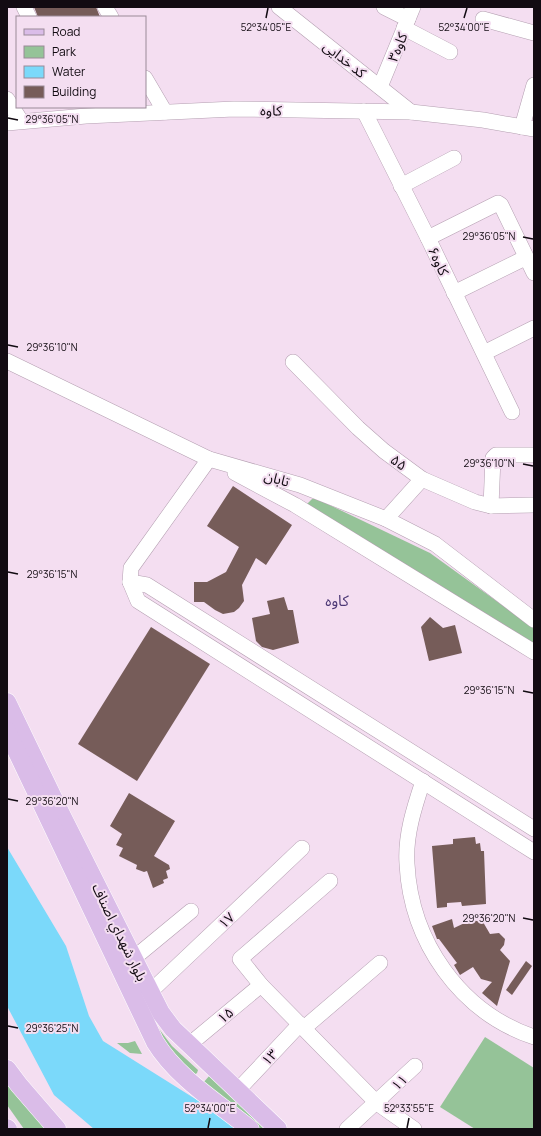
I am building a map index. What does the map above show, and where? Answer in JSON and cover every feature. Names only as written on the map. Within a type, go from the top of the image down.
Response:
[{"type":"main road","name":"بلوار شهداي اصناف","points":[[7,702],[150,992],[173,1029],[278,1129]]},
{"type":"main road","name":"بلوار شهداي اصناف","points":[[7,731],[155,1042],[167,1060],[250,1129]]},
{"type":"main road","points":[[190,1080],[198,1081],[205,1077],[209,1069],[208,1061]]},
{"type":"main road","points":[[7,1069],[19,1085],[58,1129]]},
{"type":"street","points":[[24,7],[28,16]]},
{"type":"street","points":[[105,7],[110,16]]},
{"type":"street","points":[[384,7],[408,18],[450,52]]},
{"type":"street","name":"کد خدایی","points":[[285,9],[411,112]]},
{"type":"street","name":"کاوه۳","points":[[380,87],[408,18]]},
{"type":"street","points":[[483,20],[534,33]]},
{"type":"street","points":[[146,80],[165,112]]},
{"type":"street","points":[[528,128],[534,85]]},
{"type":"street","points":[[7,98],[14,122]]},
{"type":"street","name":"کاوه","points":[[14,122],[83,112],[165,112],[234,109],[411,112],[528,128]]},
{"type":"street","name":"کاوه۶","points":[[364,111],[428,238],[512,412]]},
{"type":"street","points":[[401,186],[454,158]]},
{"type":"street","points":[[428,238],[498,203],[501,205],[525,258],[534,274]]},
{"type":"street","points":[[454,293],[525,258]]},
{"type":"street","points":[[484,354],[534,328]]},
{"type":"street","name":"تابان","points":[[7,361],[209,459],[300,485],[386,519],[435,544],[534,620]]},
{"type":"street","name":"۵۵","points":[[293,362],[358,428],[384,452],[422,479],[475,502],[491,506],[534,505]]},
{"type":"street","points":[[491,506],[493,458],[496,455],[534,455]]},
{"type":"street","points":[[534,652],[295,505],[209,459],[131,568],[130,582],[138,601],[534,852]]},
{"type":"street","points":[[386,519],[422,479]]},
{"type":"street","points":[[130,582],[147,585],[534,829]]},
{"type":"street","points":[[423,781],[410,822],[406,864],[412,905],[427,945],[450,980],[480,1009],[517,1032],[534,1038]]},
{"type":"street","name":"۱۷","points":[[150,992],[302,848]]},
{"type":"street","points":[[330,881],[240,959],[261,984],[377,1103],[414,1129]]},
{"type":"street","points":[[134,958],[190,911]]},
{"type":"street","name":"۱۳","points":[[238,1090],[302,1026],[380,963]]},
{"type":"street","name":"۱۵","points":[[190,1044],[261,984]]},
{"type":"street","name":"۱۱","points":[[347,1129],[377,1103],[415,1066]]},
{"type":"green space","points":[[312,499],[317,499],[430,553],[534,628],[534,645],[311,509],[307,504]]},
{"type":"green space","points":[[156,1025],[172,1046],[198,1070],[197,1073],[194,1075],[166,1052]]},
{"type":"green space","points":[[485,1037],[534,1068],[534,1129],[475,1129],[440,1107]]},
{"type":"green space","points":[[135,1041],[142,1054],[130,1053],[117,1043],[128,1043]]},
{"type":"green space","points":[[210,1075],[264,1129],[259,1129],[203,1083]]},
{"type":"green space","points":[[7,1078],[52,1129],[24,1129],[7,1105]]},
{"type":"water","points":[[7,847],[66,946],[89,1016],[103,1041],[221,1115],[239,1129],[94,1129],[54,1095],[7,1006]]},
{"type":"building","points":[[34,7],[96,7],[100,16],[38,16]]},
{"type":"building","points":[[233,486],[292,525],[266,565],[256,558],[242,585],[244,601],[239,608],[234,612],[223,614],[204,602],[194,602],[194,582],[207,582],[226,572],[239,547],[207,526]]},
{"type":"building","points":[[284,597],[288,610],[293,610],[299,643],[273,650],[262,647],[256,641],[252,618],[270,614],[267,601]]},
{"type":"building","points":[[430,617],[443,628],[455,625],[462,653],[429,661],[421,627]]},
{"type":"building","points":[[151,627],[210,664],[137,781],[78,744]]},
{"type":"building","points":[[129,793],[175,821],[154,856],[169,865],[170,869],[166,871],[168,878],[163,880],[164,883],[153,888],[147,871],[144,872],[136,869],[137,865],[119,856],[123,848],[116,845],[122,834],[110,826]]},
{"type":"building","points":[[475,837],[476,844],[480,843],[481,851],[484,851],[486,904],[462,906],[461,902],[447,903],[447,907],[437,908],[432,846],[453,844],[453,839]]},
{"type":"building","points":[[452,919],[454,928],[471,920],[483,922],[490,934],[499,933],[505,939],[504,945],[500,950],[510,961],[497,1006],[482,993],[492,982],[481,979],[473,967],[460,975],[454,965],[457,963],[439,939],[437,939],[432,926]]},
{"type":"building","points":[[526,961],[532,966],[512,995],[506,990]]},
{"type":"district","name":"کاوه","points":[[337,600]]}]
